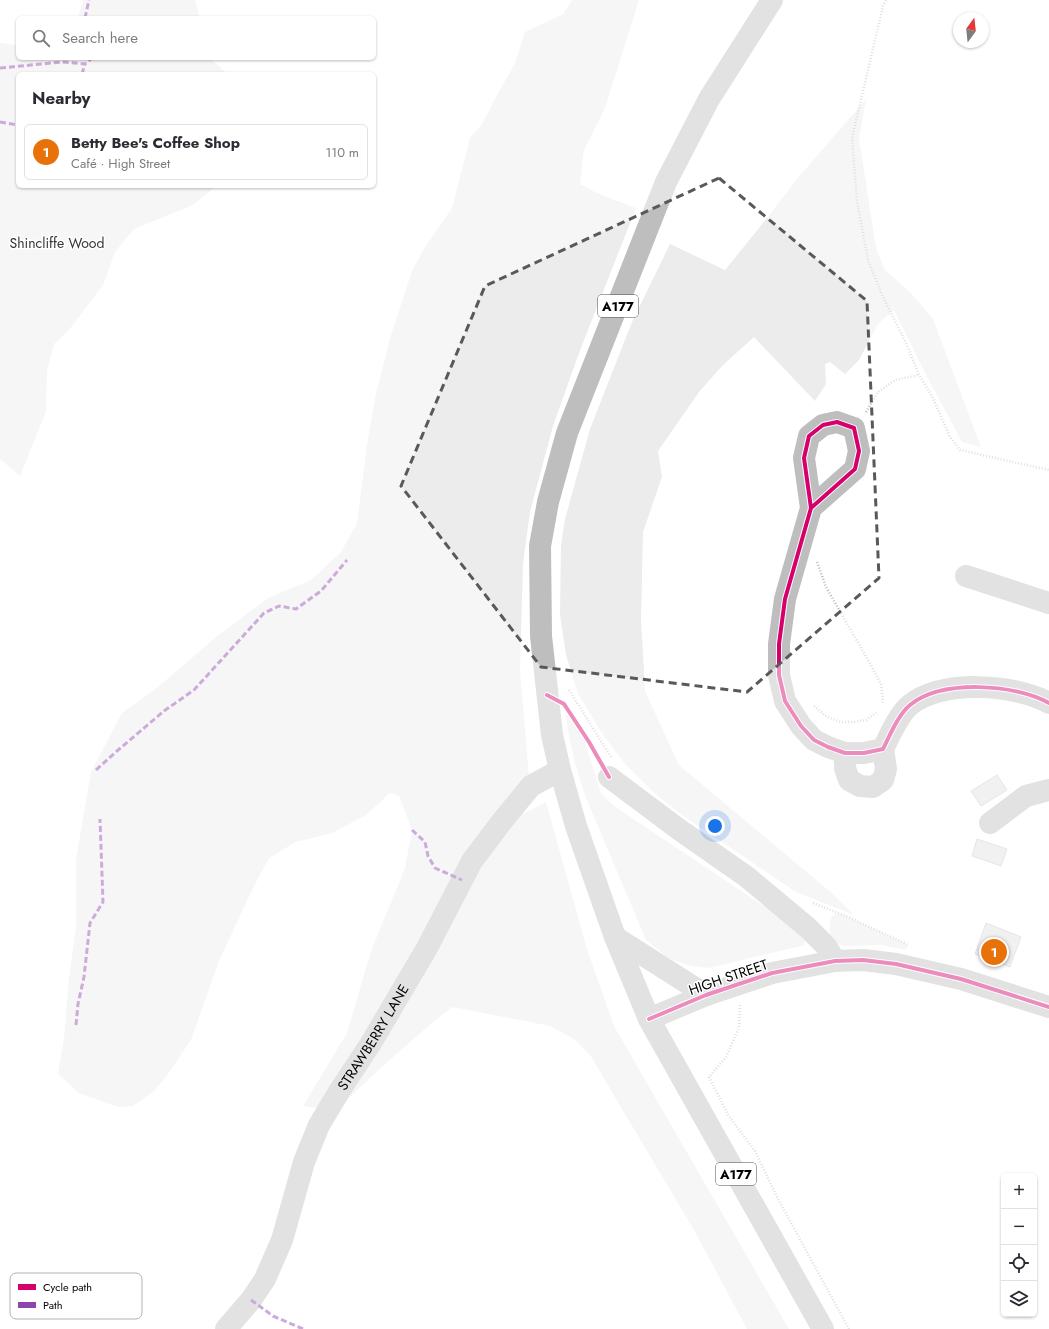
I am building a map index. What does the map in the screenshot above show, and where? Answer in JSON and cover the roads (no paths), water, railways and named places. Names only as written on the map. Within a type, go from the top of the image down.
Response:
[{"type":"street","name":"A177","points":[[772,0],[709,99],[666,182],[568,433],[548,502],[540,546],[541,636],[552,734],[560,770],[576,826],[615,937],[649,1019],[823,1329]]},
{"type":"street","points":[[811,508],[785,599],[779,644],[779,675],[785,701],[801,726],[814,740],[828,747],[845,753],[864,754],[883,749]]},
{"type":"street","points":[[966,576],[1049,603]]},
{"type":"street","points":[[845,753],[845,768],[849,780],[860,786],[873,787],[883,780],[886,769],[883,749],[897,722],[910,706],[926,695],[957,687],[1005,689],[1041,698],[1049,703]]},
{"type":"street","points":[[611,768],[677,828],[747,877],[808,928],[826,946],[836,961]]},
{"type":"street","name":"STRAWBERRY LANE","points":[[226,1329],[251,1300],[265,1279],[282,1240],[304,1162],[319,1125],[428,948],[472,861],[530,786],[560,770]]},
{"type":"street","points":[[990,823],[1026,796],[1049,790]]},
{"type":"street","points":[[615,937],[706,995]]},
{"type":"street","name":"HIGH STREET","points":[[649,1019],[706,995],[772,973],[836,961],[863,960],[896,964],[931,971],[1049,1007]]},
{"type":"place","name":"Betty Bee's Coffee Shop","points":[[994,952]]},
{"type":"park label","name":"Shincliffe Wood","points":[[57,243]]}]
